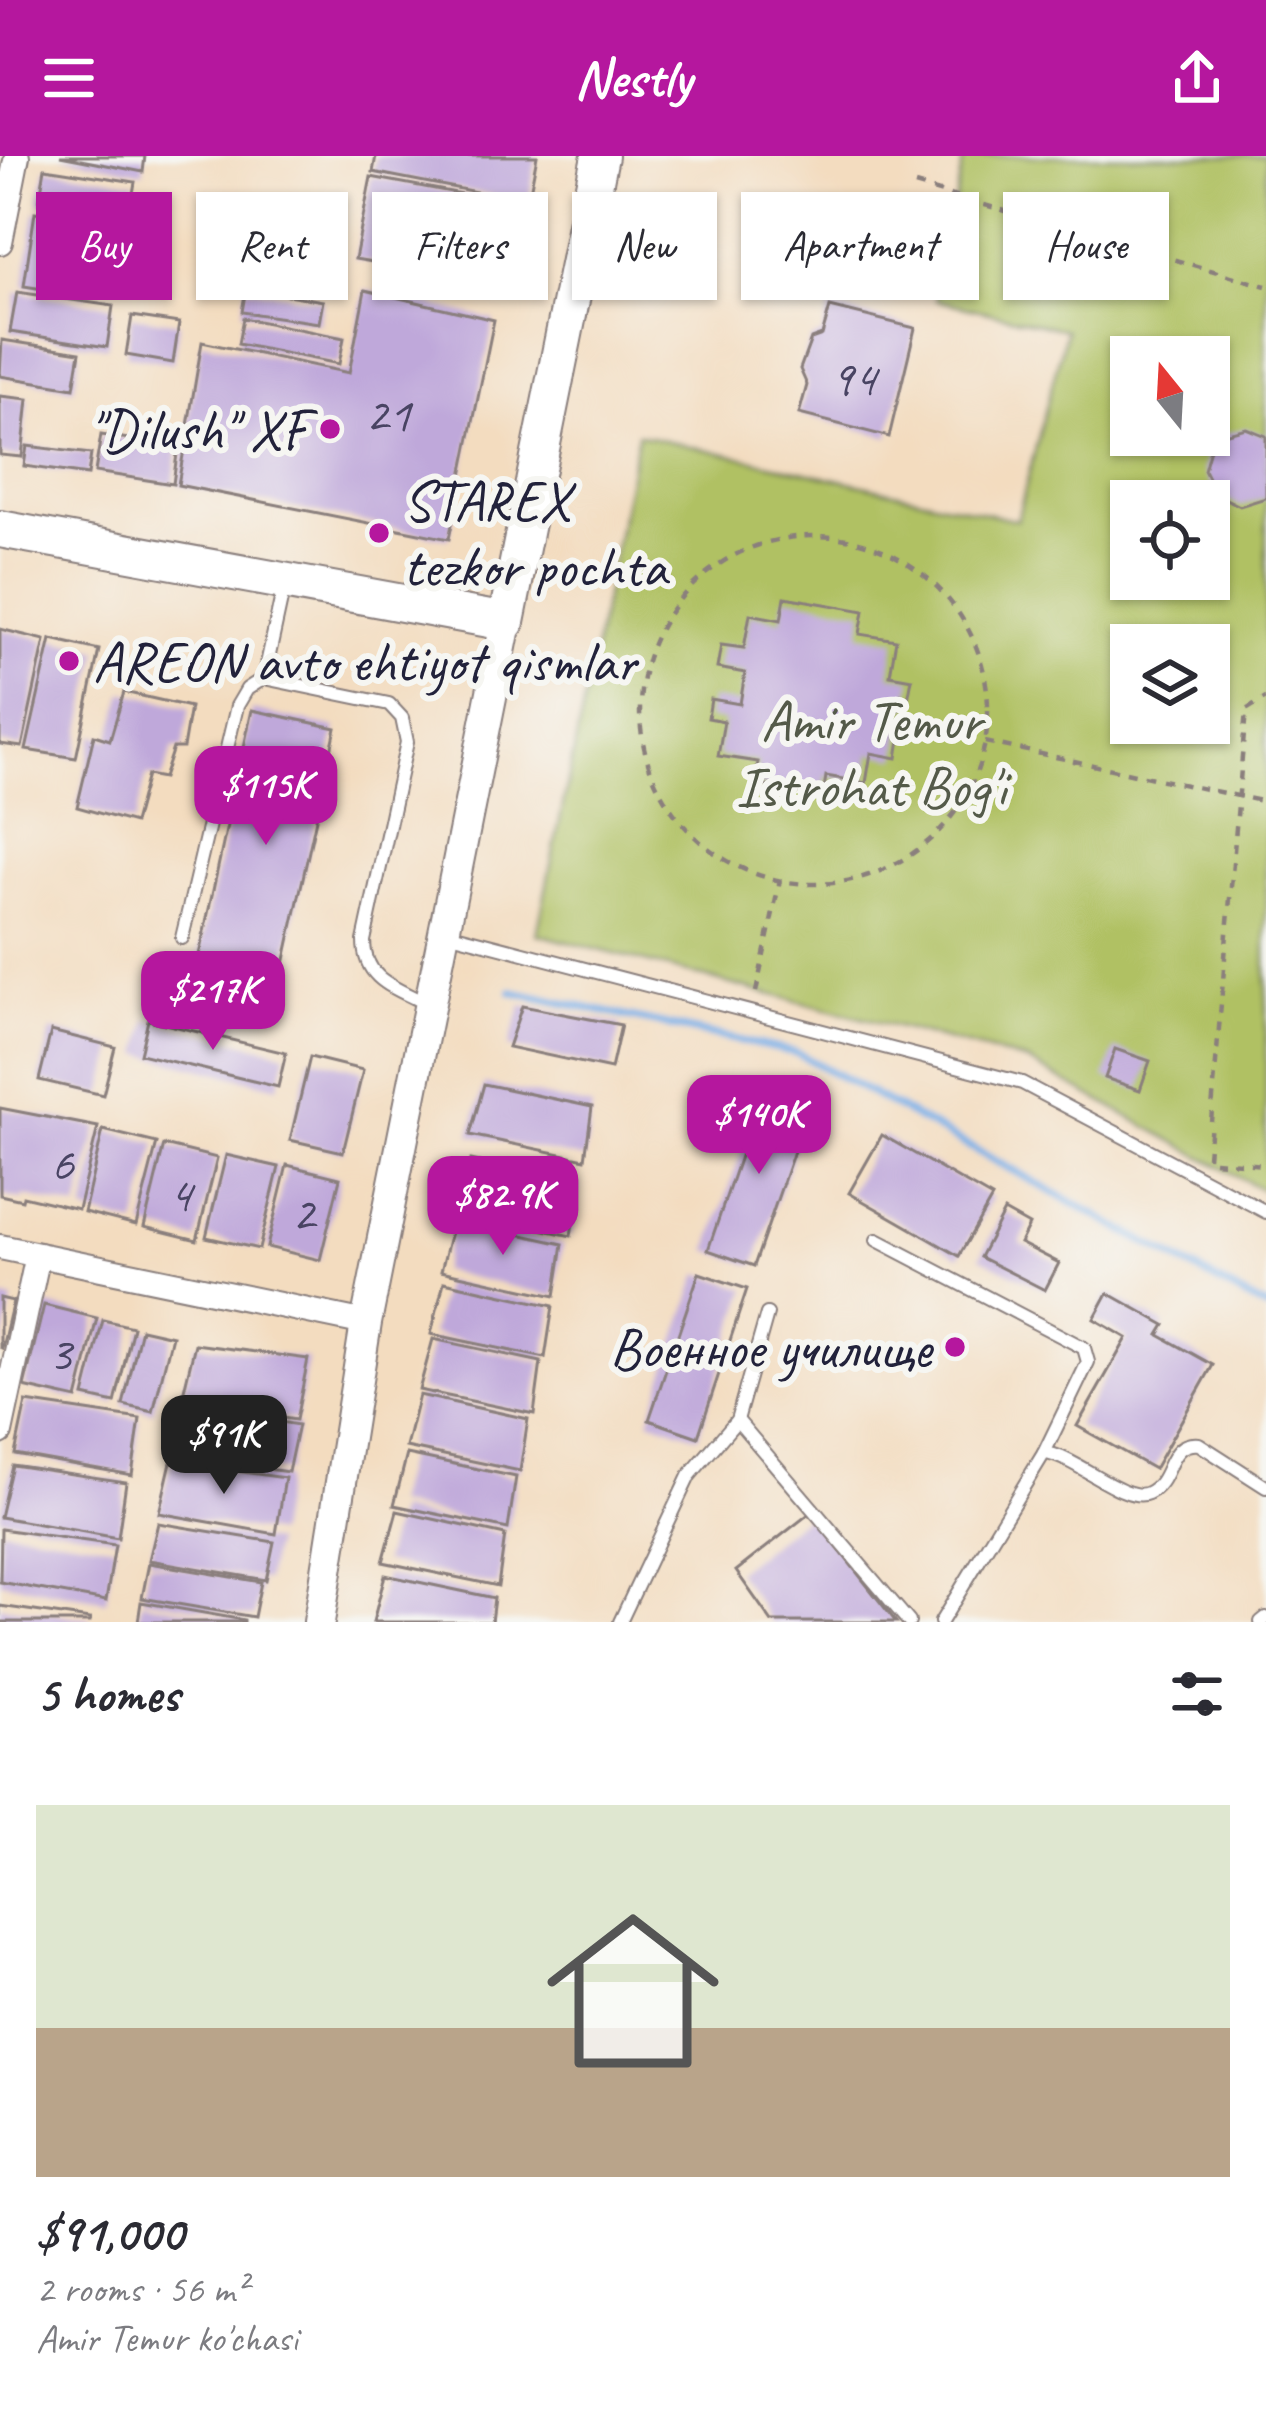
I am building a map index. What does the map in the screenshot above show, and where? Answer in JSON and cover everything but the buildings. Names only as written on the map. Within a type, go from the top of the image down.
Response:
[{"type":"main road","points":[[0,529],[506,622],[600,156]]},
{"type":"street","points":[[0,242],[17,156]]},
{"type":"street","points":[[319,1622],[366,1323],[506,622]]},
{"type":"street","points":[[0,1247],[366,1323]]},
{"type":"street","points":[[0,1432],[38,1255]]},
{"type":"lane","points":[[264,679],[284,581]]},
{"type":"lane","points":[[182,938],[237,706],[248,689],[264,679],[389,704],[402,718],[407,742],[364,941],[364,960],[371,974],[432,1007]]},
{"type":"lane","points":[[447,933],[1022,1083],[1266,1212]]},
{"type":"lane","points":[[877,1240],[1084,1348],[1088,1362],[1044,1453],[941,1622]]},
{"type":"lane","points":[[620,1622],[689,1476],[737,1420],[767,1314]]},
{"type":"lane","points":[[737,1420],[909,1622]]},
{"type":"lane","points":[[1044,1453],[1060,1454],[1132,1496],[1148,1493],[1159,1484],[1178,1448],[1199,1444],[1266,1487]]},
{"type":"path","points":[[915,185],[1266,286]]},
{"type":"path","points":[[786,536],[842,536],[899,556],[946,593],[978,644],[990,704],[982,764],[954,817],[909,857],[853,881],[793,884],[780,880],[739,869],[693,838],[659,794],[640,741],[640,685],[656,632],[688,587],[733,554],[786,536]]},
{"type":"path","points":[[1266,698],[1246,710],[1208,1161],[1266,1166]]},
{"type":"path","points":[[985,742],[1266,802]]},
{"type":"path","points":[[751,1012],[780,880]]},
{"type":"green space","name":"Amir Temur Istrohat Bog'i","points":[[964,156],[1266,156],[1266,1192],[1027,1061],[537,934],[638,434],[1017,520],[1066,330],[936,300],[979,300],[979,192],[957,192]]},
{"type":"waterway","points":[[512,992],[797,1053],[1266,1308]]},
{"type":"place","name":"''Dilush'' XF","points":[[330,429]]},
{"type":"place","name":"STAREX tezkor pochta","points":[[379,533]]},
{"type":"place","name":"AREON avto ehtiyot qismlar","points":[[69,661]]},
{"type":"place","name":"Военное училище","points":[[955,1347]]}]
